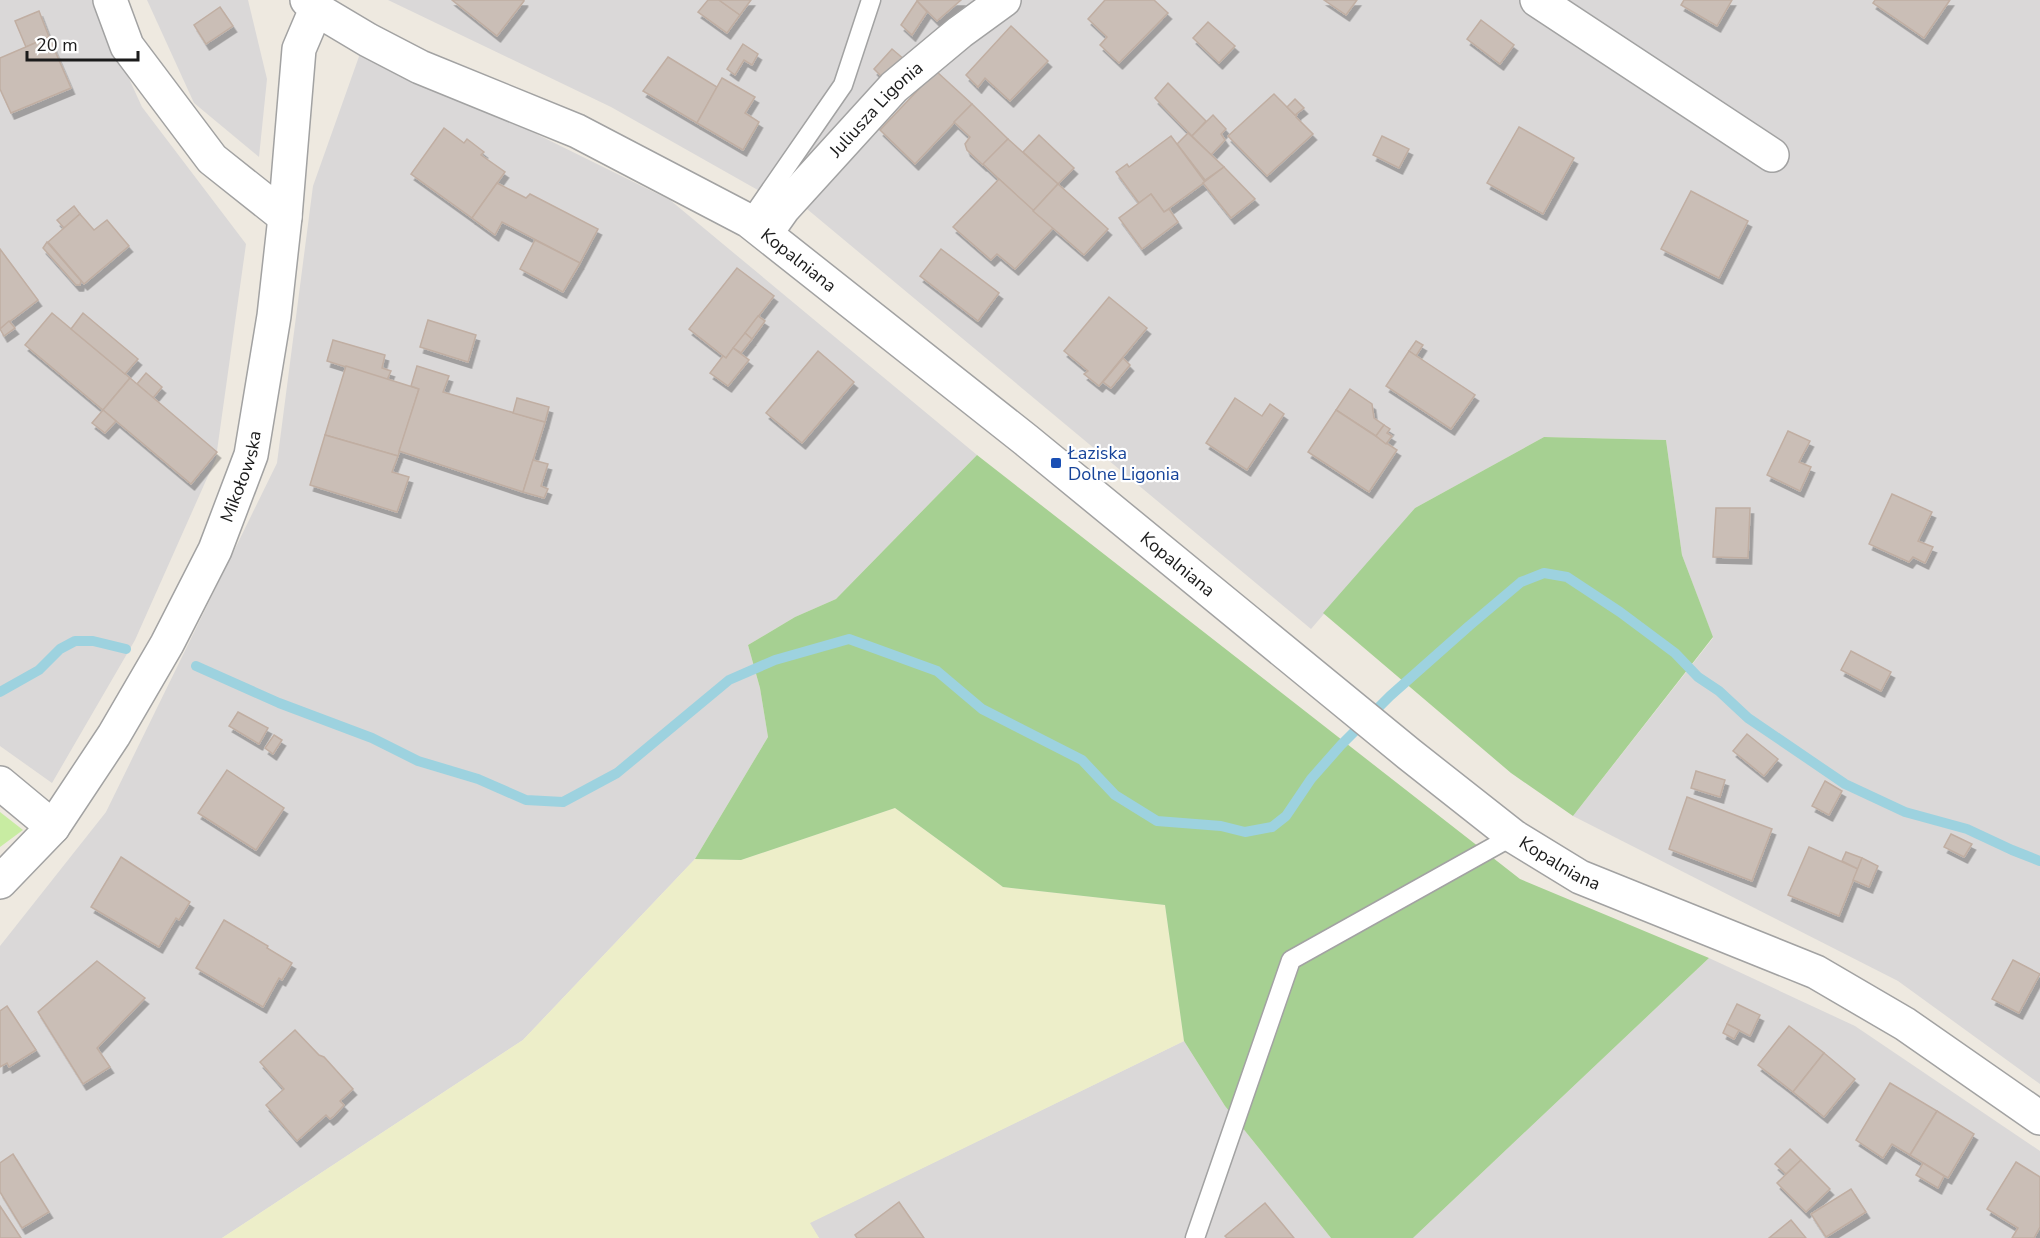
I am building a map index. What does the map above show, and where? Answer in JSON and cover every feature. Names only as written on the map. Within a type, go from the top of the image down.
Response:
[{"type":"street","points":[[110,0],[127,46],[212,159],[285,217]]},
{"type":"street","name":"Juliusza Ligonia","points":[[757,227],[783,209],[894,87],[960,32],[1004,0]]},
{"type":"street","points":[[1537,0],[1772,155]]},
{"type":"street","name":"Mikołowska","points":[[0,882],[53,827],[114,735],[167,644],[219,540],[251,455],[274,315],[299,49],[312,4]]},
{"type":"street","name":"Kopalniana","points":[[312,4],[368,40],[420,67],[577,131],[757,227],[1034,446],[1333,689],[1409,754],[1513,836],[1580,877],[1816,972],[1905,1024],[2040,1119]]},
{"type":"street","points":[[0,783],[53,827]]},
{"type":"lane","points":[[757,227],[843,85],[871,0]]},
{"type":"lane","points":[[1196,1238],[1291,960],[1513,836]]},
{"type":"shaded area","points":[[0,0],[93,0],[142,107],[246,244],[216,458],[135,640],[52,783],[0,746]]},
{"type":"shaded area","points":[[147,0],[248,0],[267,79],[259,157],[194,103]]},
{"type":"shaded area","points":[[388,0],[2040,0],[2040,1084],[1898,981],[1573,816],[1713,638],[1682,555],[1666,440],[1544,437],[1415,508],[1311,629],[795,199],[779,202],[611,107]]},
{"type":"shaded area","points":[[362,48],[670,200],[977,455],[836,599],[795,617],[748,645],[760,688],[768,737],[695,859],[523,1040],[222,1238],[0,1238],[0,946],[106,812],[277,463],[313,186]]},
{"type":"shaded area","points":[[1709,958],[1855,1026],[2040,1151],[2040,1238],[1413,1238]]},
{"type":"shaded area","points":[[1184,1041],[1225,1106],[1331,1238],[819,1238],[809,1223]]},
{"type":"green space","points":[[1544,437],[1666,440],[1682,555],[1713,637],[1573,816],[1511,773],[1323,613],[1415,508]]},
{"type":"green space","points":[[977,455],[1520,879],[1709,958],[1413,1238],[1331,1238],[1225,1106],[1184,1041],[1165,905],[1003,887],[895,808],[741,860],[695,859],[768,737],[760,688],[748,645],[795,617],[836,599]]},
{"type":"green space","points":[[895,808],[1003,887],[1165,905],[1184,1041],[810,1223],[819,1238],[222,1238],[523,1040],[695,859],[741,860]]},
{"type":"green space","points":[[0,812],[23,830],[0,847]]},
{"type":"building","points":[[452,0],[524,0],[524,1],[497,36]]},
{"type":"building","points":[[708,0],[719,0],[740,15],[727,33],[698,12]]},
{"type":"building","points":[[719,0],[751,0],[740,15]]},
{"type":"building","points":[[918,0],[961,0],[937,21]]},
{"type":"building","points":[[1105,0],[1154,0],[1168,13],[1119,63],[1100,45],[1107,37],[1088,19]]},
{"type":"building","points":[[1324,0],[1357,0],[1346,15]]},
{"type":"building","points":[[1684,0],[1732,0],[1717,26],[1681,5]]},
{"type":"building","points":[[1875,0],[1950,0],[1924,38],[1873,3]]},
{"type":"building","points":[[917,1],[927,12],[912,35],[901,25]]},
{"type":"building","points":[[220,7],[233,26],[206,44],[194,25]]},
{"type":"building","points":[[39,11],[49,37],[26,47],[15,21]]},
{"type":"building","points":[[1481,20],[1514,45],[1500,64],[1467,39]]},
{"type":"building","points":[[1208,22],[1235,46],[1219,63],[1193,38]]},
{"type":"building","points":[[1011,26],[1048,61],[1010,101],[985,78],[978,87],[966,75]]},
{"type":"building","points":[[49,37],[71,88],[11,113],[0,89],[0,58]]},
{"type":"building","points":[[743,44],[758,54],[752,65],[744,60],[735,75],[727,69]]},
{"type":"building","points":[[892,49],[905,60],[886,81],[874,69]]},
{"type":"building","points":[[668,57],[717,87],[697,123],[643,91]]},
{"type":"building","points":[[936,71],[972,104],[915,164],[880,130]]},
{"type":"building","points":[[722,78],[755,97],[745,113],[759,122],[743,150],[697,123]]},
{"type":"building","points":[[1168,83],[1206,121],[1192,136],[1155,98]]},
{"type":"building","points":[[1274,94],[1295,115],[1297,114],[1296,117],[1313,134],[1267,176],[1228,136]]},
{"type":"building","points":[[1295,99],[1304,108],[1295,115],[1287,107]]},
{"type":"building","points":[[972,104],[1008,139],[983,165],[967,150],[965,144],[970,137],[954,122]]},
{"type":"building","points":[[1213,115],[1226,129],[1221,134],[1225,140],[1211,155],[1192,136]]},
{"type":"building","points":[[1519,127],[1574,158],[1543,214],[1487,183]]},
{"type":"building","points":[[444,128],[464,143],[467,139],[484,152],[481,155],[505,172],[472,218],[411,174]]},
{"type":"building","points":[[1188,133],[1224,167],[1205,180],[1177,144]]},
{"type":"building","points":[[1039,135],[1074,168],[1058,184],[1023,152]]},
{"type":"building","points":[[1171,136],[1205,182],[1164,212],[1151,194],[1139,203],[1116,172],[1127,164],[1129,167]]},
{"type":"building","points":[[1382,136],[1409,149],[1399,168],[1373,155]]},
{"type":"building","points":[[1008,139],[1058,184],[1033,211],[983,164]]},
{"type":"building","points":[[1224,167],[1255,199],[1231,218],[1203,183]]},
{"type":"building","points":[[999,179],[1053,228],[1015,269],[997,254],[991,260],[953,227]]},
{"type":"building","points":[[497,183],[526,198],[530,194],[598,229],[580,263],[502,222],[495,235],[472,218]]},
{"type":"building","points":[[1058,184],[1108,229],[1084,255],[1033,211]]},
{"type":"building","points":[[1691,191],[1748,221],[1719,278],[1661,249]]},
{"type":"building","points":[[1151,194],[1164,212],[1169,209],[1178,222],[1142,249],[1119,218]]},
{"type":"building","points":[[74,206],[80,214],[64,228],[57,220]]},
{"type":"building","points":[[80,214],[94,230],[107,220],[129,246],[84,284],[48,242]]},
{"type":"building","points":[[535,240],[580,263],[563,292],[520,269]]},
{"type":"building","points":[[47,242],[81,281],[80,285],[76,285],[43,248]]},
{"type":"building","points":[[0,249],[38,300],[0,329]]},
{"type":"building","points":[[941,249],[999,293],[978,321],[920,276]]},
{"type":"building","points":[[737,268],[774,296],[726,358],[689,329]]},
{"type":"building","points":[[1109,297],[1147,328],[1099,386],[1084,374],[1088,371],[1064,351]]},
{"type":"building","points":[[52,313],[130,378],[103,410],[25,345]]},
{"type":"building","points":[[83,313],[138,359],[125,374],[71,329]]},
{"type":"building","points":[[758,316],[765,321],[752,339],[745,333]]},
{"type":"building","points":[[428,320],[476,335],[468,362],[420,347]]},
{"type":"building","points":[[9,321],[15,328],[4,336],[0,329]]},
{"type":"building","points":[[745,333],[752,339],[741,353],[733,348]]},
{"type":"building","points":[[333,340],[385,355],[382,368],[391,371],[387,380],[327,361]]},
{"type":"building","points":[[1416,341],[1423,345],[1416,356],[1409,351]]},
{"type":"building","points":[[733,348],[749,360],[728,386],[710,373],[723,356],[726,358]]},
{"type":"building","points":[[818,351],[854,382],[802,443],[766,413]]},
{"type":"building","points":[[1409,351],[1475,395],[1451,429],[1386,386]]},
{"type":"building","points":[[1123,358],[1130,365],[1111,388],[1103,382]]},
{"type":"building","points":[[346,366],[419,389],[398,456],[325,435]]},
{"type":"building","points":[[417,366],[449,376],[443,392],[545,422],[523,492],[399,451],[419,389],[411,386]]},
{"type":"building","points":[[146,373],[162,387],[153,398],[137,384]]},
{"type":"building","points":[[130,378],[217,452],[191,484],[103,410]]},
{"type":"building","points":[[1350,389],[1372,404],[1374,418],[1384,425],[1376,436],[1336,410]]},
{"type":"building","points":[[517,398],[549,407],[545,422],[513,413]]},
{"type":"building","points":[[1235,398],[1262,416],[1270,404],[1284,414],[1247,470],[1206,443]]},
{"type":"building","points":[[103,410],[116,421],[105,433],[92,423]]},
{"type":"building","points":[[1336,410],[1397,450],[1369,492],[1308,452]]},
{"type":"building","points":[[1384,425],[1390,429],[1387,433],[1392,436],[1386,444],[1376,436]]},
{"type":"building","points":[[1788,431],[1810,441],[1799,462],[1811,467],[1800,491],[1767,475]]},
{"type":"building","points":[[325,435],[398,456],[392,472],[409,477],[397,512],[310,485]]},
{"type":"building","points":[[533,460],[548,464],[541,486],[548,489],[544,498],[523,492]]},
{"type":"building","points":[[1892,494],[1932,512],[1918,541],[1933,547],[1925,563],[1913,557],[1909,562],[1869,544]]},
{"type":"building","points":[[1716,508],[1750,508],[1748,558],[1713,557]]},
{"type":"building","points":[[1851,651],[1891,672],[1881,691],[1841,670]]},
{"type":"building","points":[[238,712],[268,728],[259,744],[229,726]]},
{"type":"building","points":[[1747,734],[1778,759],[1764,776],[1733,751]]},
{"type":"building","points":[[274,735],[282,740],[273,754],[265,748]]},
{"type":"building","points":[[227,770],[284,808],[256,850],[198,813]]},
{"type":"building","points":[[1696,771],[1725,780],[1720,797],[1691,788]]},
{"type":"building","points":[[1825,781],[1842,791],[1829,815],[1812,806]]},
{"type":"building","points":[[1687,797],[1772,829],[1752,881],[1669,849]]},
{"type":"building","points":[[1951,834],[1972,844],[1964,857],[1944,847]]},
{"type":"building","points":[[1809,847],[1858,869],[1839,916],[1788,895]]},
{"type":"building","points":[[1846,852],[1862,858],[1858,869],[1842,861]]},
{"type":"building","points":[[121,857],[190,902],[179,920],[176,918],[159,947],[91,907]]},
{"type":"building","points":[[1862,858],[1878,866],[1869,887],[1853,880]]},
{"type":"building","points":[[224,920],[292,963],[282,980],[279,978],[263,1007],[196,968]]},
{"type":"building","points":[[2013,960],[2040,974],[2019,1013],[1992,999]]},
{"type":"building","points":[[97,961],[145,998],[97,1048],[110,1067],[83,1084],[38,1012]]},
{"type":"building","points":[[1737,1004],[1760,1015],[1750,1036],[1727,1024]]},
{"type":"building","points":[[7,1006],[36,1050],[9,1067],[7,1063],[0,1067],[0,1011]]},
{"type":"building","points":[[1727,1024],[1739,1030],[1734,1039],[1723,1033]]},
{"type":"building","points":[[1789,1026],[1824,1053],[1793,1092],[1758,1065]]},
{"type":"building","points":[[295,1030],[353,1089],[340,1101],[344,1105],[334,1116],[330,1119],[326,1115],[297,1141],[266,1105],[284,1089],[260,1062]]},
{"type":"building","points":[[1824,1053],[1855,1079],[1824,1117],[1793,1092]]},
{"type":"building","points":[[1890,1083],[1937,1111],[1910,1155],[1892,1144],[1883,1158],[1856,1140]]},
{"type":"building","points":[[1937,1111],[1974,1134],[1948,1178],[1910,1155]]},
{"type":"building","points":[[1790,1149],[1801,1160],[1786,1174],[1775,1164]]},
{"type":"building","points":[[13,1154],[49,1212],[22,1228],[0,1192],[0,1163]]},
{"type":"building","points":[[1801,1160],[1830,1189],[1806,1212],[1777,1183]]},
{"type":"building","points":[[2016,1162],[2040,1177],[2040,1227],[2034,1238],[2012,1238],[2018,1228],[1987,1209]]},
{"type":"building","points":[[1923,1163],[1944,1176],[1938,1188],[1916,1175]]},
{"type":"building","points":[[1851,1189],[1866,1212],[1826,1237],[1811,1214]]},
{"type":"building","points":[[899,1202],[924,1238],[857,1238],[855,1235]]},
{"type":"building","points":[[1265,1203],[1294,1238],[1227,1238],[1225,1236]]},
{"type":"building","points":[[0,1206],[21,1238],[0,1238]]},
{"type":"building","points":[[1791,1220],[1806,1238],[1769,1238]]},
{"type":"waterway","points":[[196,666],[279,703],[372,738],[418,761],[478,779],[526,800],[563,802],[617,773],[729,680],[775,660],[849,639],[937,671],[982,709],[1082,760],[1115,795],[1157,821],[1221,826],[1245,832],[1272,827],[1286,816],[1311,779],[1390,696],[1521,582],[1544,573],[1567,577],[1620,612],[1675,653],[1698,677],[1719,691],[1748,718],[1845,784],[1905,812],[1967,829],[2040,861]]},
{"type":"waterway","points":[[0,692],[39,670],[60,649],[75,641],[93,641],[126,649]]},
{"type":"place","name":"Łaziska Dolne Ligonia","points":[[1056,463]]}]
